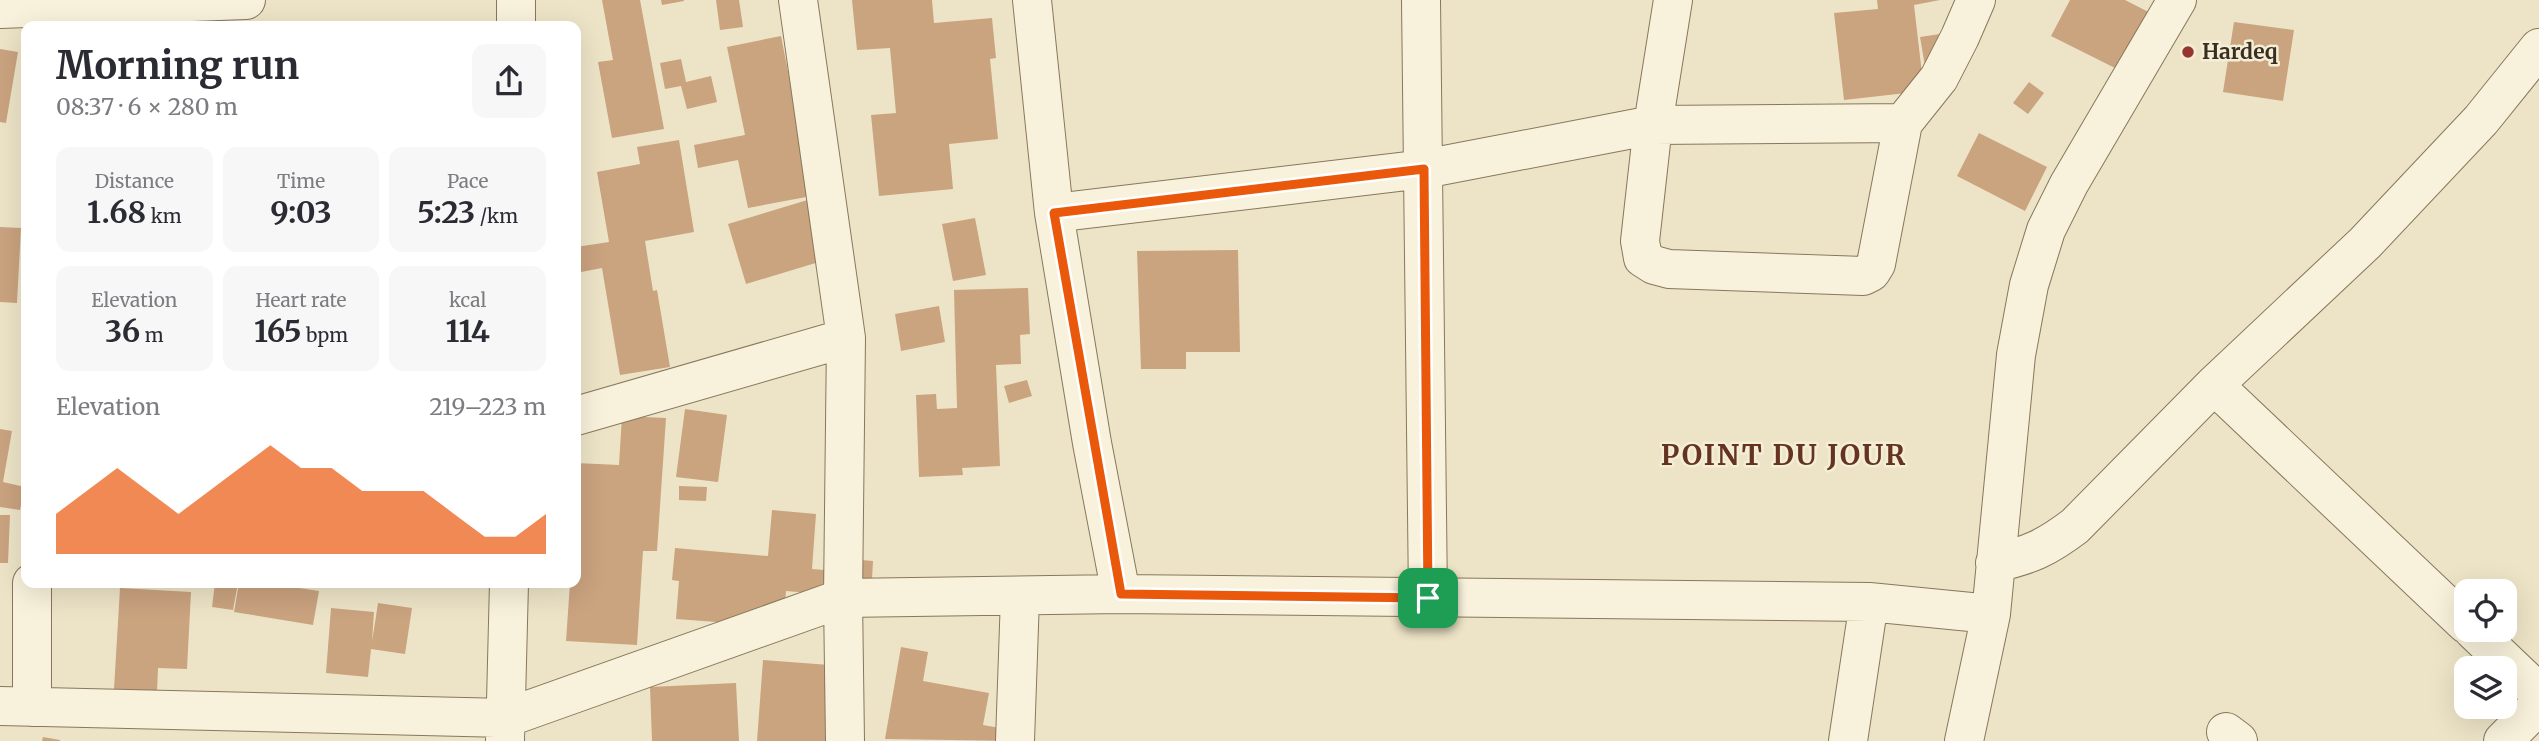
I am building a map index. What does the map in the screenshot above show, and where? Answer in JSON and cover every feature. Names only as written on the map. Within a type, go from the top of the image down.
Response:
[{"type":"street","points":[[516,0],[516,21]]},
{"type":"street","points":[[798,0],[846,338],[843,598],[845,741]]},
{"type":"street","points":[[1032,0],[1054,213],[1121,594]]},
{"type":"street","points":[[1421,0],[1428,598]]},
{"type":"street","points":[[1673,0],[1653,125],[1640,241],[1643,258],[1654,265],[1669,269],[1863,276],[1871,272],[1876,264],[1903,123],[1939,78],[1961,37],[1976,0]]},
{"type":"street","points":[[1964,741],[1991,614],[2016,355],[2029,285],[2046,230],[2069,184],[2177,0]]},
{"type":"street","points":[[20,15],[235,1]]},
{"type":"street","points":[[1995,563],[2028,555],[2053,543],[2076,526],[2214,385],[2365,243],[2481,120],[2539,48]]},
{"type":"street","points":[[1054,213],[1424,169],[1653,125],[1903,123]]},
{"type":"street","points":[[581,415],[846,338]]},
{"type":"street","points":[[2214,385],[2454,613]]},
{"type":"street","points":[[31,588],[16,706],[505,729],[843,598],[1121,594],[1869,602],[1991,614]]},
{"type":"street","points":[[505,729],[509,588]]},
{"type":"street","points":[[1015,741],[1020,597]]},
{"type":"street","points":[[1848,741],[1869,602]]},
{"type":"street","points":[[2486,642],[2539,693]]},
{"type":"street","points":[[2503,741],[2539,705]]},
{"type":"building","points":[[602,0],[640,0],[664,129],[612,138],[598,62],[613,60]]},
{"type":"building","points":[[661,0],[684,0],[684,1],[662,5]]},
{"type":"building","points":[[716,0],[739,0],[743,27],[720,30]]},
{"type":"building","points":[[852,0],[932,0],[934,23],[992,18],[996,58],[990,59],[998,139],[949,144],[953,189],[879,196],[871,115],[896,113],[890,48],[857,50]]},
{"type":"building","points":[[1877,0],[1940,0],[1914,5],[1924,91],[1844,100],[1834,13],[1878,9]]},
{"type":"building","points":[[2070,0],[2125,0],[2176,26],[2127,74],[2051,36]]},
{"type":"building","points":[[2234,22],[2294,30],[2283,101],[2223,92]]},
{"type":"building","points":[[1940,34],[1927,78],[1920,37]]},
{"type":"building","points":[[781,36],[798,123],[817,195],[748,208],[738,160],[698,168],[694,145],[745,135],[727,47]]},
{"type":"building","points":[[0,49],[18,52],[6,123],[0,122]]},
{"type":"building","points":[[681,59],[686,82],[711,76],[717,102],[687,109],[681,86],[665,89],[660,63]]},
{"type":"building","points":[[2029,82],[2044,93],[2028,114],[2013,103]]},
{"type":"building","points":[[1979,133],[2047,167],[2025,211],[1957,176]]},
{"type":"building","points":[[679,140],[694,232],[645,241],[653,291],[657,290],[670,367],[620,375],[602,268],[581,272],[581,246],[609,242],[597,172],[640,164],[637,147]]},
{"type":"building","points":[[824,195],[842,255],[746,284],[728,224]]},
{"type":"building","points":[[975,218],[986,275],[953,281],[942,224]]},
{"type":"building","points":[[0,227],[21,228],[17,303],[0,302]]},
{"type":"building","points":[[1238,250],[1240,352],[1186,352],[1186,369],[1141,369],[1137,251]]},
{"type":"building","points":[[1028,288],[1030,334],[1020,335],[1021,364],[996,365],[1000,466],[962,468],[963,475],[919,477],[916,395],[936,394],[937,409],[957,408],[954,290]]},
{"type":"building","points":[[939,306],[945,342],[901,351],[895,314]]},
{"type":"building","points":[[1027,380],[1032,396],[1009,403],[1004,386]]},
{"type":"building","points":[[685,409],[727,415],[718,482],[676,477]]},
{"type":"building","points":[[622,416],[666,418],[657,551],[643,551],[637,645],[566,641],[570,588],[581,588],[581,463],[619,465]]},
{"type":"building","points":[[0,429],[12,431],[3,482],[21,486],[21,505],[20,510],[0,507]]},
{"type":"building","points":[[679,486],[707,487],[706,501],[679,500]]},
{"type":"building","points":[[772,510],[816,514],[812,569],[849,572],[850,559],[873,561],[871,598],[786,591],[783,627],[676,619],[679,581],[672,580],[675,548],[768,556]]},
{"type":"building","points":[[0,515],[10,515],[8,563],[0,563]]},
{"type":"building","points":[[120,588],[191,592],[187,669],[158,668],[157,692],[114,689]]},
{"type":"building","points":[[214,588],[237,588],[233,610],[212,607]]},
{"type":"building","points":[[238,588],[299,588],[319,591],[313,625],[234,612]]},
{"type":"building","points":[[378,603],[412,608],[405,654],[371,649],[368,677],[326,673],[331,608],[374,612],[372,642]]},
{"type":"building","points":[[901,647],[928,652],[923,681],[989,693],[983,725],[1017,731],[1015,741],[885,739]]},
{"type":"building","points":[[763,660],[856,667],[850,741],[757,741]]},
{"type":"building","points":[[736,683],[739,741],[652,741],[650,687]]},
{"type":"building","points":[[43,737],[60,740],[60,741],[42,741]]},
{"type":"place","name":"Hardeq","points":[[2188,52]]},
{"type":"district","name":"POINT DU JOUR","points":[[1784,455]]},
{"type":"route","points":[[1424,169],[1428,598],[1121,594],[1054,213],[1424,169]]}]
